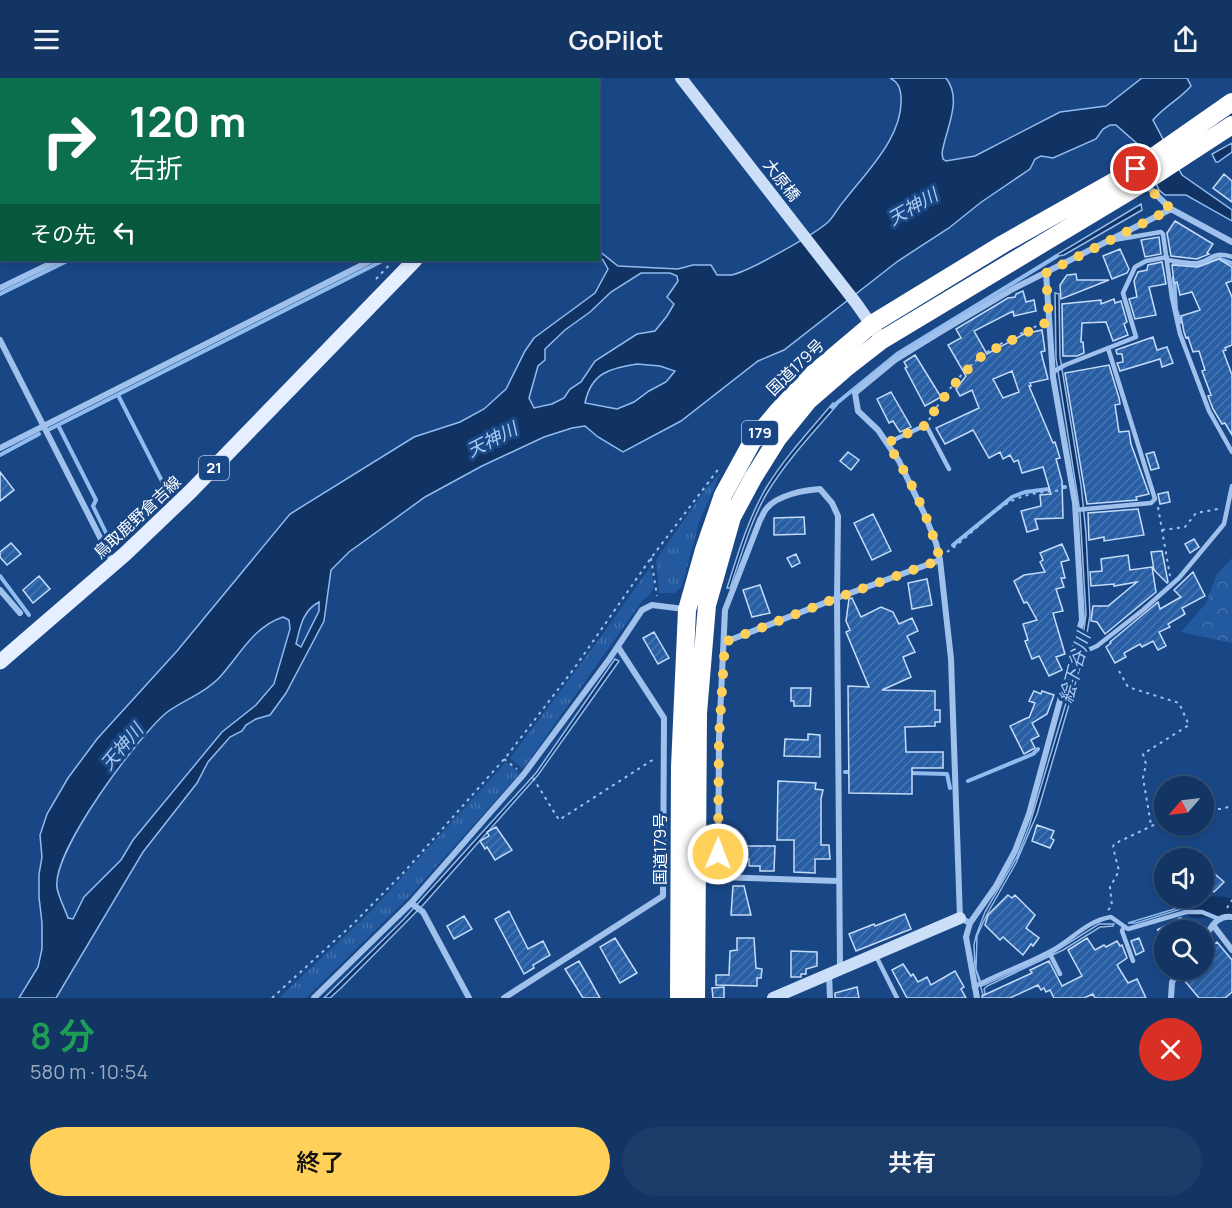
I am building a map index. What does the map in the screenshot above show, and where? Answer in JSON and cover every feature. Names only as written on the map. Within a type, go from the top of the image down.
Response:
[{"type":"highway","name":"国道179号","points":[[696,998],[698,713],[708,605],[732,517],[753,478],[778,438],[808,401],[846,368],[882,340],[1139,176],[1232,102]]},
{"type":"highway","name":"国道179号","points":[[679,998],[680,767],[687,610],[723,495],[752,442],[814,373],[872,324],[1003,244],[1139,176],[1232,125]]},
{"type":"main road","name":"鳥取鹿野倉吉線","points":[[0,662],[113,564],[213,469],[414,261]]},
{"type":"street","name":"大原橋","points":[[681,78],[856,303],[882,340]]},
{"type":"street","points":[[1139,176],[1171,209],[1232,242]]},
{"type":"street","points":[[977,998],[966,937],[951,659],[936,543],[899,461],[879,430],[858,411],[855,393],[895,360],[1013,289],[1171,209]]},
{"type":"street","points":[[0,288],[56,261]]},
{"type":"street","points":[[0,448],[370,261]]},
{"type":"street","points":[[773,998],[875,954],[965,920],[996,886],[1015,851],[1029,814],[1082,620],[1075,510],[1053,372],[1046,273]]},
{"type":"street","points":[[0,340],[113,564]]},
{"type":"street","points":[[830,998],[835,971],[838,881],[838,516],[832,503],[820,489],[808,490],[775,502],[766,508],[725,610],[719,738],[718,877],[838,881]]},
{"type":"street","points":[[725,642],[939,559]]},
{"type":"street","points":[[0,590],[20,613]]},
{"type":"street","points":[[314,998],[411,903],[526,773],[618,647],[642,610],[652,605],[687,610]]},
{"type":"street","points":[[504,998],[663,896],[664,718],[618,647]]},
{"type":"street","points":[[411,903],[423,912],[469,998]]},
{"type":"street","points":[[1214,924],[1224,916],[1232,917]]},
{"type":"street","points":[[1214,926],[1232,950]]},
{"type":"street","points":[[1171,998],[1173,980]]},
{"type":"lane","points":[[1108,240],[1161,232],[1180,333],[1209,411],[1232,452]]},
{"type":"lane","points":[[1053,372],[1136,337],[1123,293],[1135,267],[1146,261],[1167,258],[1198,263],[1218,255],[1232,257]]},
{"type":"lane","points":[[1075,510],[1151,503],[1155,499],[1108,348]]},
{"type":"lane","points":[[887,443],[926,425],[949,469]]},
{"type":"lane","points":[[1075,650],[1086,651],[1097,646],[1172,584],[1224,524],[1232,486]]},
{"type":"lane","points":[[1124,927],[1134,927],[1186,912],[1202,912],[1219,919]]},
{"type":"lane","points":[[974,987],[1049,952],[1094,922],[1111,918],[1119,921],[1124,927]]},
{"type":"lane","points":[[1124,927],[1122,930],[1133,961]]},
{"type":"lane","points":[[1049,952],[1060,974]]},
{"type":"lane","points":[[875,954],[897,998]]},
{"type":"path","points":[[926,425],[938,405],[962,375],[983,355],[1049,321]]},
{"type":"path","points":[[273,998],[405,871],[504,759],[573,670],[651,558],[717,470],[725,463]]},
{"type":"path","points":[[939,559],[961,543],[988,518],[1019,497],[1066,490]]},
{"type":"path","points":[[1155,499],[1172,584]]},
{"type":"path","points":[[1161,530],[1185,527],[1196,513],[1221,508],[1225,516]]},
{"type":"path","points":[[651,558],[657,596]]},
{"type":"path","points":[[1119,671],[1128,687],[1179,703],[1189,725],[1143,754],[1146,764],[1143,778],[1151,825]]},
{"type":"path","points":[[504,759],[536,781],[559,820],[664,753]]},
{"type":"path","points":[[1214,809],[1232,806]]},
{"type":"path","points":[[1094,922],[1112,906],[1110,887],[1119,871],[1114,844],[1154,824]]},
{"type":"green space","points":[[721,472],[699,523],[682,586],[675,593],[659,593],[656,560],[704,491]]},
{"type":"green space","points":[[1232,558],[1232,643],[1181,632],[1206,603],[1217,574]]},
{"type":"green space","points":[[650,567],[653,590],[642,601],[523,769],[510,758]]},
{"type":"green space","points":[[506,762],[520,773],[408,898],[306,998],[279,998],[372,910]]},
{"type":"water","name":"天神川","points":[[890,78],[946,78],[951,87],[953,105],[942,153],[946,161],[975,156],[1060,112],[1106,106],[1142,78],[1187,78],[1191,86],[1153,120],[1182,175],[1232,210],[1232,221],[1186,195],[1165,195],[1159,190],[1142,148],[1116,125],[1110,125],[1103,129],[1096,139],[1053,158],[1041,156],[1035,159],[1030,169],[980,203],[949,228],[898,261],[784,350],[758,361],[681,421],[623,452],[585,426],[572,428],[544,437],[482,466],[425,497],[349,552],[331,570],[324,621],[286,693],[270,715],[256,719],[246,725],[242,731],[230,737],[208,762],[197,783],[143,852],[56,998],[19,998],[38,967],[42,949],[39,897],[42,857],[40,835],[47,814],[68,778],[97,739],[177,651],[290,514],[414,437],[460,422],[484,409],[506,389],[534,338],[595,293],[608,269],[600,258],[600,252],[618,266],[678,269],[693,265],[711,265],[717,275],[731,275],[765,260],[820,229],[832,218],[890,139],[897,125],[900,111],[901,96],[898,85]],"holes":[[[641,273],[670,273],[677,276],[678,281],[667,297],[674,304],[667,316],[655,331],[637,334],[595,361],[581,382],[570,389],[564,398],[552,404],[534,408],[529,398],[538,366],[545,360],[545,349],[611,292]],[[637,364],[660,366],[675,371],[666,382],[634,402],[617,409],[585,403],[592,385],[603,374],[610,370]],[[319,602],[319,611],[301,647],[296,644],[305,615]],[[283,617],[289,620],[290,629],[274,684],[256,705],[222,732],[133,840],[121,860],[84,897],[73,919],[68,918],[57,888],[59,871],[82,823],[117,770],[166,713],[213,684],[255,635]]]},
{"type":"water","points":[[1232,143],[1232,152],[1216,162],[1212,154]]},
{"type":"water","points":[[1141,204],[1142,210],[1064,255],[1053,257]]},
{"type":"water","points":[[1055,293],[1059,294],[1060,357],[1081,485],[1090,615],[1083,657],[1037,814],[1016,863],[977,936],[976,969],[982,986],[1048,956],[1099,924],[1114,924],[1100,927],[1063,950],[987,986],[984,989],[986,998],[984,998],[975,967],[976,936],[985,912],[1017,857],[1029,827],[1081,653],[1086,614],[1080,512],[1056,358]]},
{"type":"water","points":[[833,403],[837,405],[792,458],[767,493],[751,527],[730,588],[727,588],[749,524],[766,488],[789,455]]},
{"type":"water","points":[[615,659],[619,661],[538,775],[423,905],[342,987],[330,998],[324,998],[403,920],[536,773]]},
{"type":"water","points":[[1222,906],[1222,908],[1181,909],[1136,923],[1128,923],[1178,908],[1214,908]]},
{"type":"building","points":[[1224,174],[1232,181],[1232,202],[1213,188]]},
{"type":"building","points":[[1175,221],[1213,244],[1207,253],[1209,254],[1197,259],[1171,256],[1167,233]]},
{"type":"building","points":[[1159,237],[1161,254],[1145,257],[1141,240]]},
{"type":"building","points":[[1120,249],[1129,269],[1127,273],[1112,279],[1103,256]]},
{"type":"building","points":[[1219,259],[1232,267],[1232,281],[1226,283],[1232,297],[1232,345],[1223,351],[1232,375],[1232,435],[1213,409],[1208,396],[1211,395],[1202,371],[1205,370],[1199,351],[1193,352],[1184,332],[1181,316],[1200,310],[1192,292],[1180,295],[1177,282],[1174,283],[1172,265],[1198,267]]},
{"type":"building","points":[[1162,262],[1166,284],[1149,287],[1156,315],[1135,319],[1129,299],[1137,297],[1134,281],[1138,272],[1147,270],[1148,265]]},
{"type":"building","points":[[1076,274],[1077,280],[1109,280],[1061,299],[1060,285],[1067,275]]},
{"type":"building","points":[[1023,291],[1026,302],[1034,300],[1036,311],[1014,316],[1013,311],[974,331],[987,354],[1024,334],[1042,330],[1045,351],[1041,352],[1048,379],[1030,383],[1031,386],[1029,386],[1060,458],[1056,459],[1062,481],[1063,518],[1035,519],[1038,529],[1027,532],[1021,511],[1041,506],[1040,495],[1051,494],[1043,467],[1022,473],[1018,460],[1014,462],[1010,455],[1003,459],[1000,452],[989,458],[973,430],[945,444],[936,428],[979,408],[972,390],[960,396],[956,389],[966,376],[948,345],[961,338],[956,329],[1008,298],[1015,297]],"holes":[[[1012,371],[1019,392],[1003,398],[993,379]]]},
{"type":"building","points":[[1114,299],[1115,303],[1121,301],[1128,335],[1113,341],[1106,322],[1082,323],[1081,342],[1083,342],[1084,353],[1077,356],[1063,356],[1062,304],[1101,300],[1101,304]]},
{"type":"building","points":[[1153,337],[1157,350],[1167,347],[1173,363],[1162,367],[1160,359],[1120,371],[1117,363],[1123,362],[1122,354],[1117,354],[1116,350]]},
{"type":"building","points":[[915,355],[941,397],[925,406],[905,368],[907,367],[904,362]]},
{"type":"building","points":[[1109,365],[1120,404],[1115,405],[1119,432],[1129,431],[1131,444],[1149,494],[1136,497],[1137,500],[1087,504],[1065,373]]},
{"type":"building","points":[[891,392],[911,427],[900,432],[893,421],[889,423],[877,399]]},
{"type":"building","points":[[848,452],[859,460],[851,470],[840,461]]},
{"type":"building","points":[[1154,452],[1159,468],[1151,470],[1146,454]]},
{"type":"building","points":[[0,472],[14,490],[0,501]]},
{"type":"building","points":[[1168,492],[1170,502],[1160,504],[1158,494]]},
{"type":"building","points":[[1138,509],[1144,535],[1104,541],[1104,537],[1089,540],[1088,513]]},
{"type":"building","points":[[873,514],[891,551],[872,560],[854,523]]},
{"type":"building","points":[[804,517],[805,534],[774,535],[774,518]]},
{"type":"building","points":[[1194,539],[1199,547],[1190,553],[1185,544]]},
{"type":"building","points":[[11,543],[21,554],[7,565],[0,557],[0,552]]},
{"type":"building","points":[[1062,544],[1069,560],[1061,562],[1065,578],[1061,578],[1064,587],[1056,589],[1063,611],[1053,613],[1065,654],[1056,657],[1062,670],[1049,676],[1039,656],[1032,659],[1025,641],[1028,640],[1023,624],[1037,620],[1027,602],[1024,603],[1014,581],[1024,575],[1045,572],[1040,562],[1043,560],[1040,553]]},
{"type":"building","points":[[1162,551],[1167,583],[1154,570],[1151,552]]},
{"type":"building","points":[[796,554],[800,563],[792,567],[787,558]]},
{"type":"building","points":[[1128,555],[1130,570],[1152,567],[1156,592],[1105,634],[1097,622],[1091,621],[1093,606],[1108,606],[1137,582],[1114,586],[1114,584],[1091,586],[1090,572],[1102,571],[1101,559]]},
{"type":"building","points":[[1193,572],[1205,596],[1182,608],[1185,614],[1168,624],[1170,627],[1159,632],[1166,646],[1158,650],[1153,641],[1142,647],[1140,644],[1124,653],[1126,657],[1115,663],[1106,647],[1110,642],[1158,602],[1160,609],[1181,597],[1174,590]]},
{"type":"building","points":[[39,576],[50,589],[33,603],[23,590]]},
{"type":"building","points":[[927,579],[932,605],[912,609],[908,583]]},
{"type":"building","points":[[760,585],[770,613],[752,617],[743,590]]},
{"type":"building","points":[[852,598],[861,617],[881,607],[893,612],[899,624],[912,618],[918,631],[907,636],[915,652],[903,657],[911,677],[882,690],[935,691],[935,710],[940,710],[940,722],[935,722],[935,726],[905,727],[906,752],[943,752],[943,768],[912,768],[912,794],[849,793],[848,686],[869,687],[846,632],[850,630],[846,621],[849,599]]},
{"type":"building","points":[[654,632],[669,658],[658,664],[643,638]]},
{"type":"building","points":[[791,688],[811,688],[810,706],[794,706],[794,701],[791,701]]},
{"type":"building","points":[[1034,691],[1054,695],[1047,714],[1032,723],[1039,736],[1031,740],[1035,748],[1024,754],[1010,726],[1029,718],[1035,703],[1029,701]]},
{"type":"building","points":[[808,734],[820,735],[820,757],[784,756],[785,739],[808,740]]},
{"type":"building","points":[[778,781],[816,783],[815,789],[823,790],[821,845],[829,845],[830,859],[815,859],[815,873],[794,872],[794,840],[777,840]]},
{"type":"building","points":[[1037,825],[1054,831],[1051,838],[1054,840],[1050,848],[1032,841]]},
{"type":"building","points":[[496,827],[512,850],[495,860],[480,841],[489,836],[487,832]]},
{"type":"building","points":[[735,846],[775,846],[774,871],[760,871],[760,866],[749,866],[749,859],[736,859]]},
{"type":"building","points":[[1214,875],[1224,882],[1214,892]]},
{"type":"building","points":[[733,886],[744,886],[751,915],[731,915]]},
{"type":"building","points":[[1008,895],[1012,898],[1015,895],[1035,915],[1026,928],[1039,938],[1023,955],[1003,937],[1000,940],[985,925],[988,915]]},
{"type":"building","points":[[509,911],[528,949],[543,941],[550,955],[533,965],[534,968],[524,974],[495,919]]},
{"type":"building","points":[[905,914],[911,929],[856,951],[849,934]]},
{"type":"building","points":[[464,916],[472,929],[454,939],[447,926]]},
{"type":"building","points":[[615,938],[637,973],[620,983],[600,947]]},
{"type":"building","points":[[737,938],[754,938],[756,968],[762,969],[761,978],[757,978],[757,986],[716,985],[716,975],[729,975],[730,951],[737,950]]},
{"type":"building","points":[[1087,938],[1095,950],[1117,941],[1120,946],[1122,945],[1127,958],[1117,965],[1128,983],[1137,979],[1146,998],[1095,998],[1093,994],[1084,998],[1054,998],[1050,990],[1046,992],[1044,988],[1041,990],[1038,985],[1010,998],[982,998],[1032,973],[1030,970],[1049,961],[1062,986],[1082,976],[1068,950]]},
{"type":"building","points":[[1139,938],[1144,951],[1136,955],[1131,941]]},
{"type":"building","points":[[1217,942],[1232,960],[1232,992],[1225,998],[1199,998],[1184,980],[1214,980],[1214,945]]},
{"type":"building","points":[[791,951],[817,952],[817,966],[806,969],[806,974],[801,974],[801,977],[791,977]]},
{"type":"building","points":[[579,961],[600,998],[583,998],[565,969]]},
{"type":"building","points":[[903,964],[918,982],[927,977],[931,985],[955,971],[964,987],[961,989],[966,998],[907,998],[892,970]]},
{"type":"building","points":[[724,987],[724,998],[713,998],[712,988]]},
{"type":"building","points":[[857,987],[859,998],[835,998],[835,993]]},
{"type":"waterway","points":[[832,407],[897,354],[1057,256]]},
{"type":"waterway","points":[[1174,264],[1197,267],[1220,259],[1232,263]]},
{"type":"waterway","points":[[0,294],[67,261]]},
{"type":"waterway","points":[[50,429],[382,261]]},
{"type":"waterway","points":[[1174,278],[1176,309],[1180,322]]},
{"type":"waterway","points":[[118,395],[167,491]]},
{"type":"waterway","points":[[58,425],[96,500],[93,506],[107,535]]},
{"type":"waterway","points":[[0,455],[39,434]]},
{"type":"waterway","points":[[953,545],[1012,497],[1025,492],[1065,487]]},
{"type":"waterway","points":[[0,576],[29,615]]},
{"type":"waterway","points":[[968,781],[1033,754],[1038,749]]},
{"type":"waterway","points":[[845,772],[854,772]]},
{"type":"waterway","points":[[909,773],[947,774],[950,788]]},
{"type":"waterway","name":"絵下谷川","points":[[1214,907],[1232,910]]},
{"type":"route","points":[[718,854],[719,738],[725,642],[940,560],[924,513],[899,461],[887,443],[926,425],[938,405],[962,375],[983,355],[1049,321],[1046,273],[1171,209],[1143,183],[1136,169]]}]
